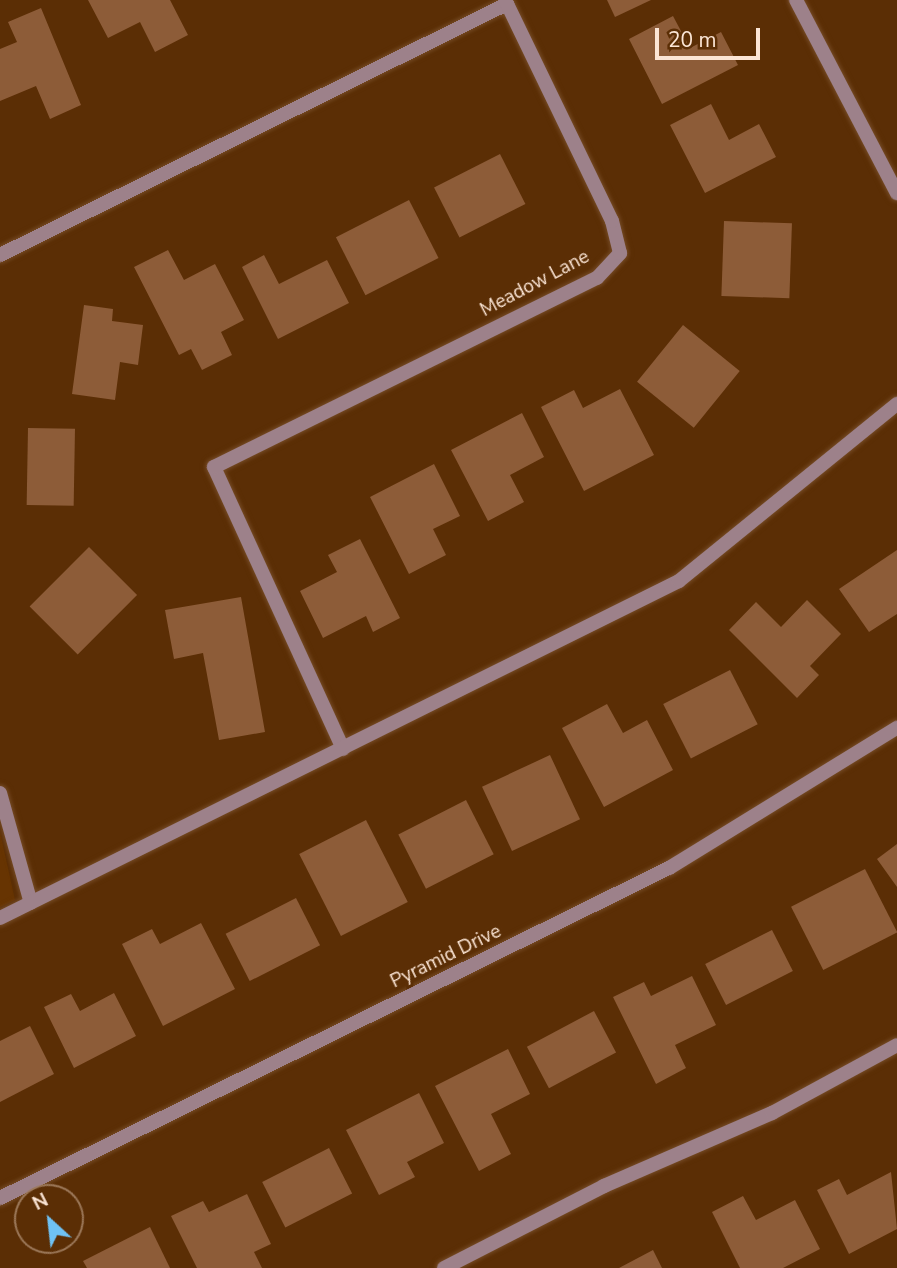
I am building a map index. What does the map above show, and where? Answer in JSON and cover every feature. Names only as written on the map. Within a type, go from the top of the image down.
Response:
[{"type":"street","points":[[796,0],[897,193]]},
{"type":"street","points":[[0,256],[506,2]]},
{"type":"street","name":"Meadow Lane","points":[[343,749],[214,467],[597,278],[620,253],[612,221],[506,2]]},
{"type":"street","points":[[0,918],[678,581],[897,404]]},
{"type":"street","name":"Pyramid Drive","points":[[0,1198],[669,868],[897,728]]},
{"type":"street","points":[[0,793],[31,903]]},
{"type":"street","points":[[444,1268],[604,1186],[772,1113],[897,1045]]},
{"type":"shaded area","points":[[0,832],[15,900],[0,907]]},
{"type":"building","points":[[88,0],[170,0],[188,35],[155,52],[140,22],[108,38]]},
{"type":"building","points":[[607,0],[651,0],[615,17]]},
{"type":"building","points":[[41,8],[81,105],[50,119],[36,86],[0,101],[0,49],[17,42],[8,22]]},
{"type":"building","points":[[673,16],[690,48],[721,32],[738,65],[662,104],[629,39]]},
{"type":"building","points":[[711,104],[729,140],[759,124],[776,157],[705,193],[670,125]]},
{"type":"building","points":[[500,154],[525,204],[459,237],[434,188]]},
{"type":"building","points":[[409,200],[439,258],[365,295],[336,237]]},
{"type":"building","points":[[724,221],[792,223],[789,298],[721,296]]},
{"type":"building","points":[[168,250],[184,280],[215,264],[244,320],[221,332],[232,355],[202,370],[191,349],[179,355],[134,267]]},
{"type":"building","points":[[264,255],[279,284],[327,260],[349,303],[278,339],[242,267]]},
{"type":"building","points":[[84,305],[113,309],[112,321],[143,325],[138,365],[120,362],[115,400],[72,394]]},
{"type":"building","points":[[683,325],[740,371],[694,428],[637,382]]},
{"type":"building","points":[[620,389],[654,455],[584,491],[541,407],[574,390],[583,408]]},
{"type":"building","points":[[522,413],[544,457],[510,475],[524,502],[488,521],[451,450]]},
{"type":"building","points":[[28,428],[75,429],[74,506],[27,505]]},
{"type":"building","points":[[434,464],[460,516],[433,529],[446,555],[409,574],[370,497]]},
{"type":"building","points":[[360,539],[400,618],[373,632],[366,616],[323,638],[300,591],[337,572],[328,555]]},
{"type":"building","points":[[89,547],[137,595],[78,654],[30,606]]},
{"type":"building","points":[[897,550],[897,614],[869,632],[839,589]]},
{"type":"building","points":[[241,597],[265,732],[219,740],[203,653],[174,659],[165,610]]},
{"type":"building","points":[[807,600],[841,634],[810,666],[819,675],[797,698],[729,630],[756,602],[781,627]]},
{"type":"building","points":[[730,670],[758,724],[691,758],[663,704]]},
{"type":"building","points":[[607,704],[623,733],[647,720],[673,770],[604,807],[562,728]]},
{"type":"building","points":[[550,755],[580,819],[512,851],[482,787]]},
{"type":"building","points":[[466,800],[494,854],[426,889],[398,835]]},
{"type":"building","points":[[366,820],[408,902],[341,936],[299,854]]},
{"type":"building","points":[[897,844],[897,887],[877,859]]},
{"type":"building","points":[[865,869],[897,932],[823,970],[791,907]]},
{"type":"building","points":[[296,898],[320,945],[250,981],[226,934]]},
{"type":"building","points":[[201,923],[235,989],[163,1026],[122,944],[152,929],[160,944]]},
{"type":"building","points":[[772,930],[793,971],[726,1005],[705,964]]},
{"type":"building","points":[[692,976],[716,1025],[675,1045],[686,1068],[656,1084],[613,997],[644,982],[651,996]]},
{"type":"building","points":[[114,993],[136,1036],[74,1068],[44,1007],[71,994],[80,1011]]},
{"type":"building","points":[[594,1011],[616,1052],[549,1088],[527,1047]]},
{"type":"building","points":[[30,1026],[54,1074],[0,1102],[0,1041]]},
{"type":"building","points":[[508,1049],[530,1094],[491,1114],[511,1154],[479,1171],[435,1086]]},
{"type":"building","points":[[419,1093],[444,1143],[407,1162],[415,1177],[379,1195],[346,1130]]},
{"type":"building","points":[[329,1148],[352,1193],[285,1227],[262,1182]]},
{"type":"building","points":[[891,1172],[897,1229],[849,1254],[817,1190],[839,1179],[847,1195]]},
{"type":"building","points":[[247,1194],[271,1244],[254,1252],[262,1268],[197,1268],[171,1216],[203,1201],[209,1212]]},
{"type":"building","points":[[743,1196],[756,1220],[795,1200],[820,1249],[783,1268],[740,1268],[712,1212]]},
{"type":"building","points":[[150,1227],[170,1268],[87,1268],[83,1261]]},
{"type":"building","points":[[653,1250],[662,1268],[619,1268]]}]
